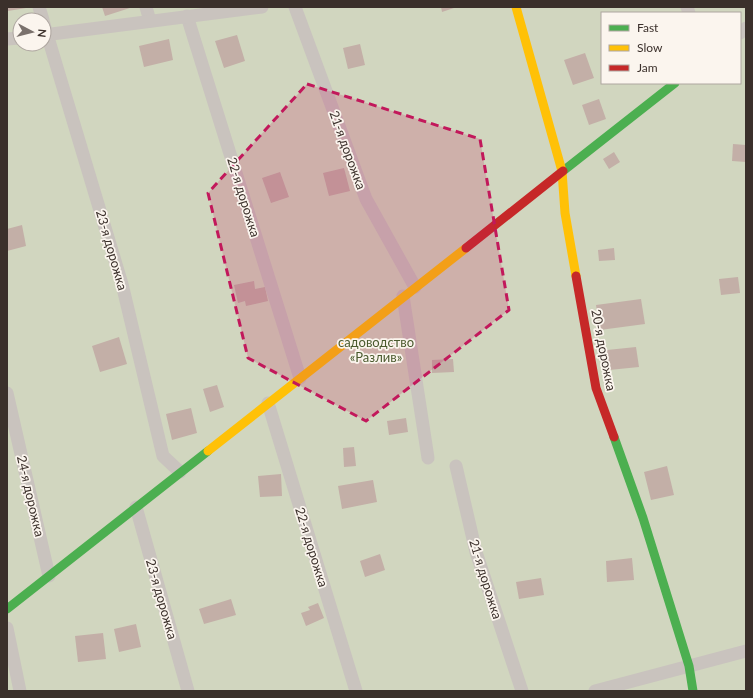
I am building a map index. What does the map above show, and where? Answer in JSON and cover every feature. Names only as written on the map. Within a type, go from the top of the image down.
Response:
[{"type":"street","points":[[146,7],[150,21]]},
{"type":"street","points":[[52,30],[150,21],[262,7]]},
{"type":"street","name":"21-я дорожка","points":[[295,7],[366,199],[414,287]]},
{"type":"street","name":"20-я дорожка","points":[[516,7],[562,171],[564,213],[596,388],[643,518],[689,666],[693,691]]},
{"type":"street","name":"22-я дорожка","points":[[187,16],[300,378]]},
{"type":"street","name":"23-я дорожка","points":[[51,52],[122,284],[163,456],[180,472]]},
{"type":"street","points":[[7,609],[674,84]]},
{"type":"street","points":[[403,296],[428,458]]},
{"type":"street","name":"24-я дорожка","points":[[7,393],[49,576]]},
{"type":"street","name":"22-я дорожка","points":[[268,403],[356,691]]},
{"type":"street","name":"21-я дорожка","points":[[456,466],[476,552],[522,691]]},
{"type":"street","name":"23-я дорожка","points":[[136,507],[188,691]]},
{"type":"street","points":[[7,628],[20,691]]},
{"type":"street","points":[[595,691],[746,650]]},
{"type":"highlighted area","points":[[307,84],[480,139],[509,310],[366,421],[248,358],[208,193]]},
{"type":"green space","name":"садоводство «Разлив»","points":[[7,7],[746,7],[746,691],[7,691]]},
{"type":"building","points":[[7,7],[25,7],[26,8],[8,11]]},
{"type":"building","points":[[102,7],[133,7],[105,16]]},
{"type":"building","points":[[441,7],[457,7],[442,12]]},
{"type":"building","points":[[237,35],[245,61],[224,68],[215,41]]},
{"type":"building","points":[[169,39],[173,60],[144,67],[139,46]]},
{"type":"building","points":[[360,44],[365,65],[348,69],[343,48]]},
{"type":"building","points":[[585,53],[594,78],[573,85],[564,60]]},
{"type":"building","points":[[599,99],[606,119],[589,125],[582,105]]},
{"type":"building","points":[[733,144],[746,145],[746,162],[732,161]]},
{"type":"building","points":[[614,152],[620,162],[609,169],[603,159]]},
{"type":"building","points":[[344,168],[350,191],[329,196],[323,173]]},
{"type":"building","points":[[280,172],[289,197],[271,203],[262,178]]},
{"type":"building","points":[[22,225],[26,246],[7,251],[7,229]]},
{"type":"building","points":[[614,248],[615,260],[599,261],[598,250]]},
{"type":"building","points":[[738,277],[740,293],[721,295],[719,279]]},
{"type":"building","points":[[254,281],[255,289],[265,287],[268,301],[246,306],[245,301],[238,303],[234,285]]},
{"type":"building","points":[[641,299],[645,324],[600,330],[596,305]]},
{"type":"building","points":[[119,337],[127,364],[100,372],[92,346]]},
{"type":"building","points":[[636,347],[639,367],[609,370],[607,350]]},
{"type":"building","points":[[453,359],[454,372],[432,373],[432,360]]},
{"type":"building","points":[[217,385],[224,407],[210,412],[203,389]]},
{"type":"building","points":[[191,408],[197,433],[172,440],[166,414]]},
{"type":"building","points":[[406,418],[408,432],[389,435],[387,421]]},
{"type":"building","points":[[354,447],[356,466],[344,467],[343,448]]},
{"type":"building","points":[[667,466],[674,495],[651,500],[644,472]]},
{"type":"building","points":[[281,474],[282,496],[260,497],[258,476]]},
{"type":"building","points":[[373,480],[377,502],[342,509],[338,486]]},
{"type":"building","points":[[380,554],[385,570],[365,577],[360,561]]},
{"type":"building","points":[[632,558],[634,580],[607,582],[606,561]]},
{"type":"building","points":[[541,578],[544,595],[519,599],[516,582]]},
{"type":"building","points":[[231,599],[236,615],[204,624],[199,609]]},
{"type":"building","points":[[318,603],[324,618],[306,626],[301,613],[310,610],[308,607]]},
{"type":"building","points":[[136,624],[141,647],[119,652],[114,629]]},
{"type":"building","points":[[103,633],[106,659],[78,662],[75,636]]},
{"type":"traffic: fast","points":[[563,171],[674,84]]},
{"type":"traffic: fast","points":[[614,437],[643,518],[689,666],[693,691]]},
{"type":"traffic: fast","points":[[7,609],[208,451]]},
{"type":"traffic: slow","points":[[516,7],[562,171],[565,213],[576,276]]},
{"type":"traffic: slow","points":[[208,451],[466,248]]},
{"type":"traffic: jam","points":[[466,248],[563,171]]},
{"type":"traffic: jam","points":[[576,276],[596,388],[614,437]]}]
